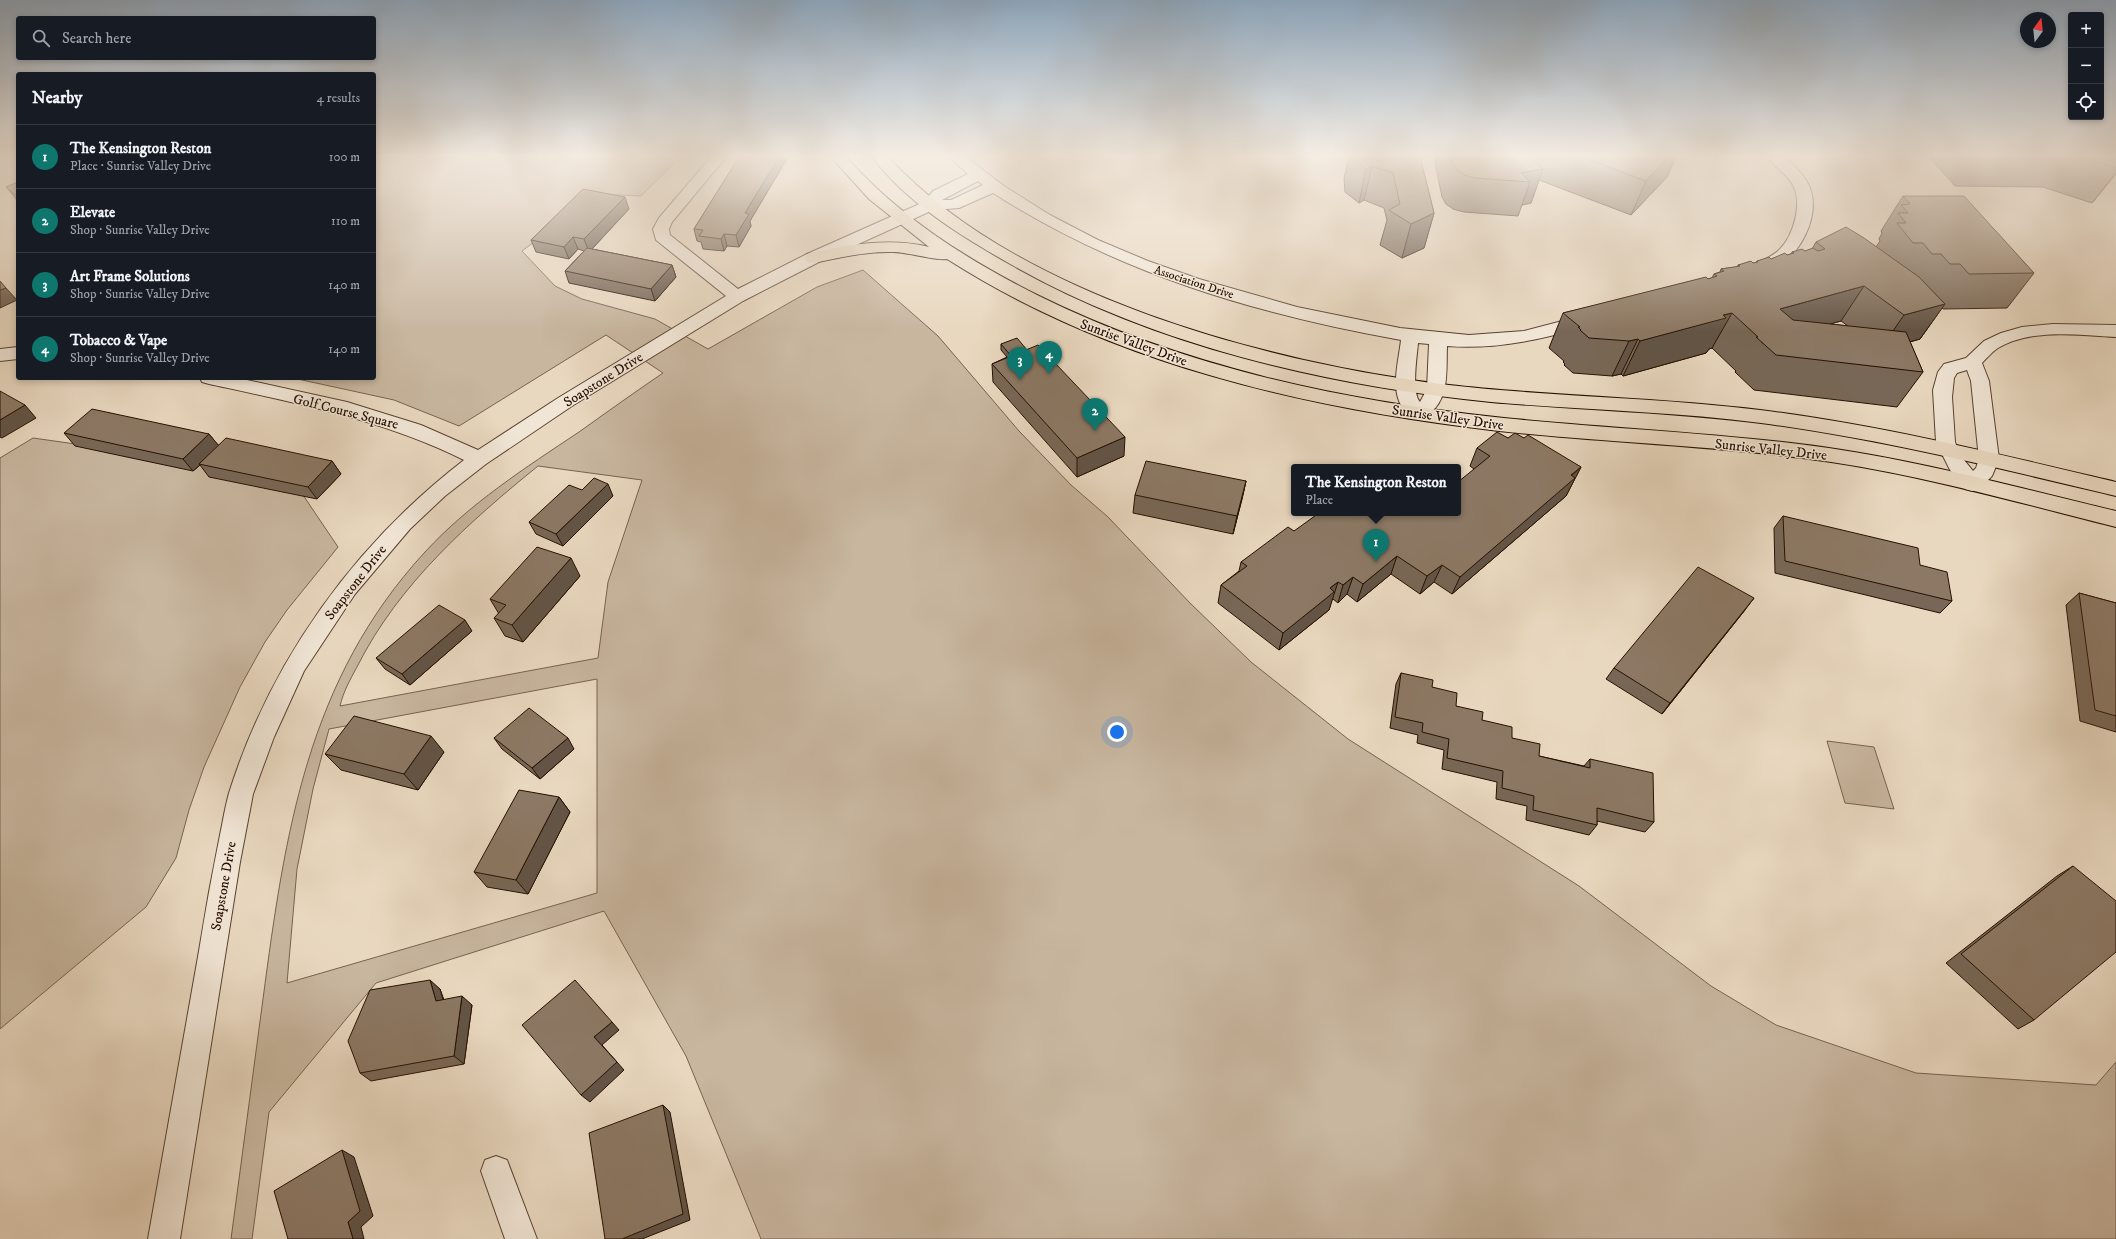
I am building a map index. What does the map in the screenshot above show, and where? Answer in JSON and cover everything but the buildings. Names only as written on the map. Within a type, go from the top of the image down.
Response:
[{"type":"main road","name":"Sunrise Valley Drive","points":[[895,215],[960,261],[1040,305],[1097,330],[1148,349],[1274,386],[1338,400],[1419,413],[1529,427],[1806,452],[1891,466],[2116,519]]},
{"type":"main road","name":"Sunrise Valley Drive","points":[[943,215],[1033,271],[1120,310],[1164,326],[1252,352],[1355,376],[1406,385],[1507,396],[1750,416],[1851,430],[1945,448],[2116,489]]},
{"type":"main road","points":[[813,258],[870,248],[894,246],[913,247],[960,261]]},
{"type":"street","points":[[670,215],[661,229],[662,237],[737,296]]},
{"type":"street","name":"Soapstone Drive","points":[[164,1239],[232,836],[247,774],[262,737],[295,666],[332,608],[347,588],[403,524],[438,491],[479,459],[565,402],[737,296],[813,258],[910,215]]},
{"type":"street","name":"Association Drive","points":[[1039,215],[1087,241],[1184,280],[1295,312],[1410,335],[1485,341],[1507,339],[1540,334],[1600,316]]},
{"type":"street","points":[[1745,276],[1770,266],[1790,248],[1803,215]]},
{"type":"street","points":[[1973,362],[1980,381],[1989,459],[1985,471],[1972,484],[1953,461],[1945,448],[1943,424],[1944,377],[1952,366],[1973,362],[1983,350],[1994,342],[2010,336],[2032,332],[2060,330],[2116,331]]},
{"type":"street","points":[[1410,335],[1406,385],[1408,401],[1419,413],[1430,404],[1436,388],[1438,338]]},
{"type":"street","points":[[0,354],[16,353]]},
{"type":"street","name":"Golf Course Square","points":[[217,380],[371,414],[447,442],[479,459]]},
{"type":"street","points":[[496,1171],[521,1239]]},
{"type":"shaded area","points":[[376,215],[571,215],[522,251],[555,286],[582,299],[655,319],[708,349],[817,287],[863,270],[938,336],[1019,431],[1071,485],[1108,517],[1190,603],[1251,662],[1348,739],[1579,886],[1711,986],[1776,1025],[1916,1073],[2096,1085],[2116,1062],[2116,1239],[761,1239],[686,1056],[604,911],[376,983],[269,1112],[252,1239],[231,1239],[271,937],[293,818],[308,761],[328,706],[353,652],[385,601],[425,552],[460,518],[518,473],[663,373],[606,335],[459,426],[394,400],[302,380],[376,380]],"holes":[[[538,466],[642,480],[608,582],[598,658],[340,706],[350,680],[375,635],[415,581],[462,532]],[[597,679],[597,893],[287,983],[297,869],[313,789],[329,729]]]},
{"type":"shaded area","points":[[33,438],[210,463],[303,495],[338,547],[287,610],[265,642],[240,687],[204,767],[189,810],[176,858],[146,907],[0,1029],[0,458]]},
{"type":"shaded area","points":[[1827,741],[1874,747],[1894,809],[1845,803]]},
{"type":"place","name":"Tobacco & Vape","points":[[1049,374]]},
{"type":"place","name":"Art Frame Solutions","points":[[1020,380]]},
{"type":"place","name":"Elevate","points":[[1095,431]]},
{"type":"place","name":"The Kensington Reston","points":[[1376,562]]}]
